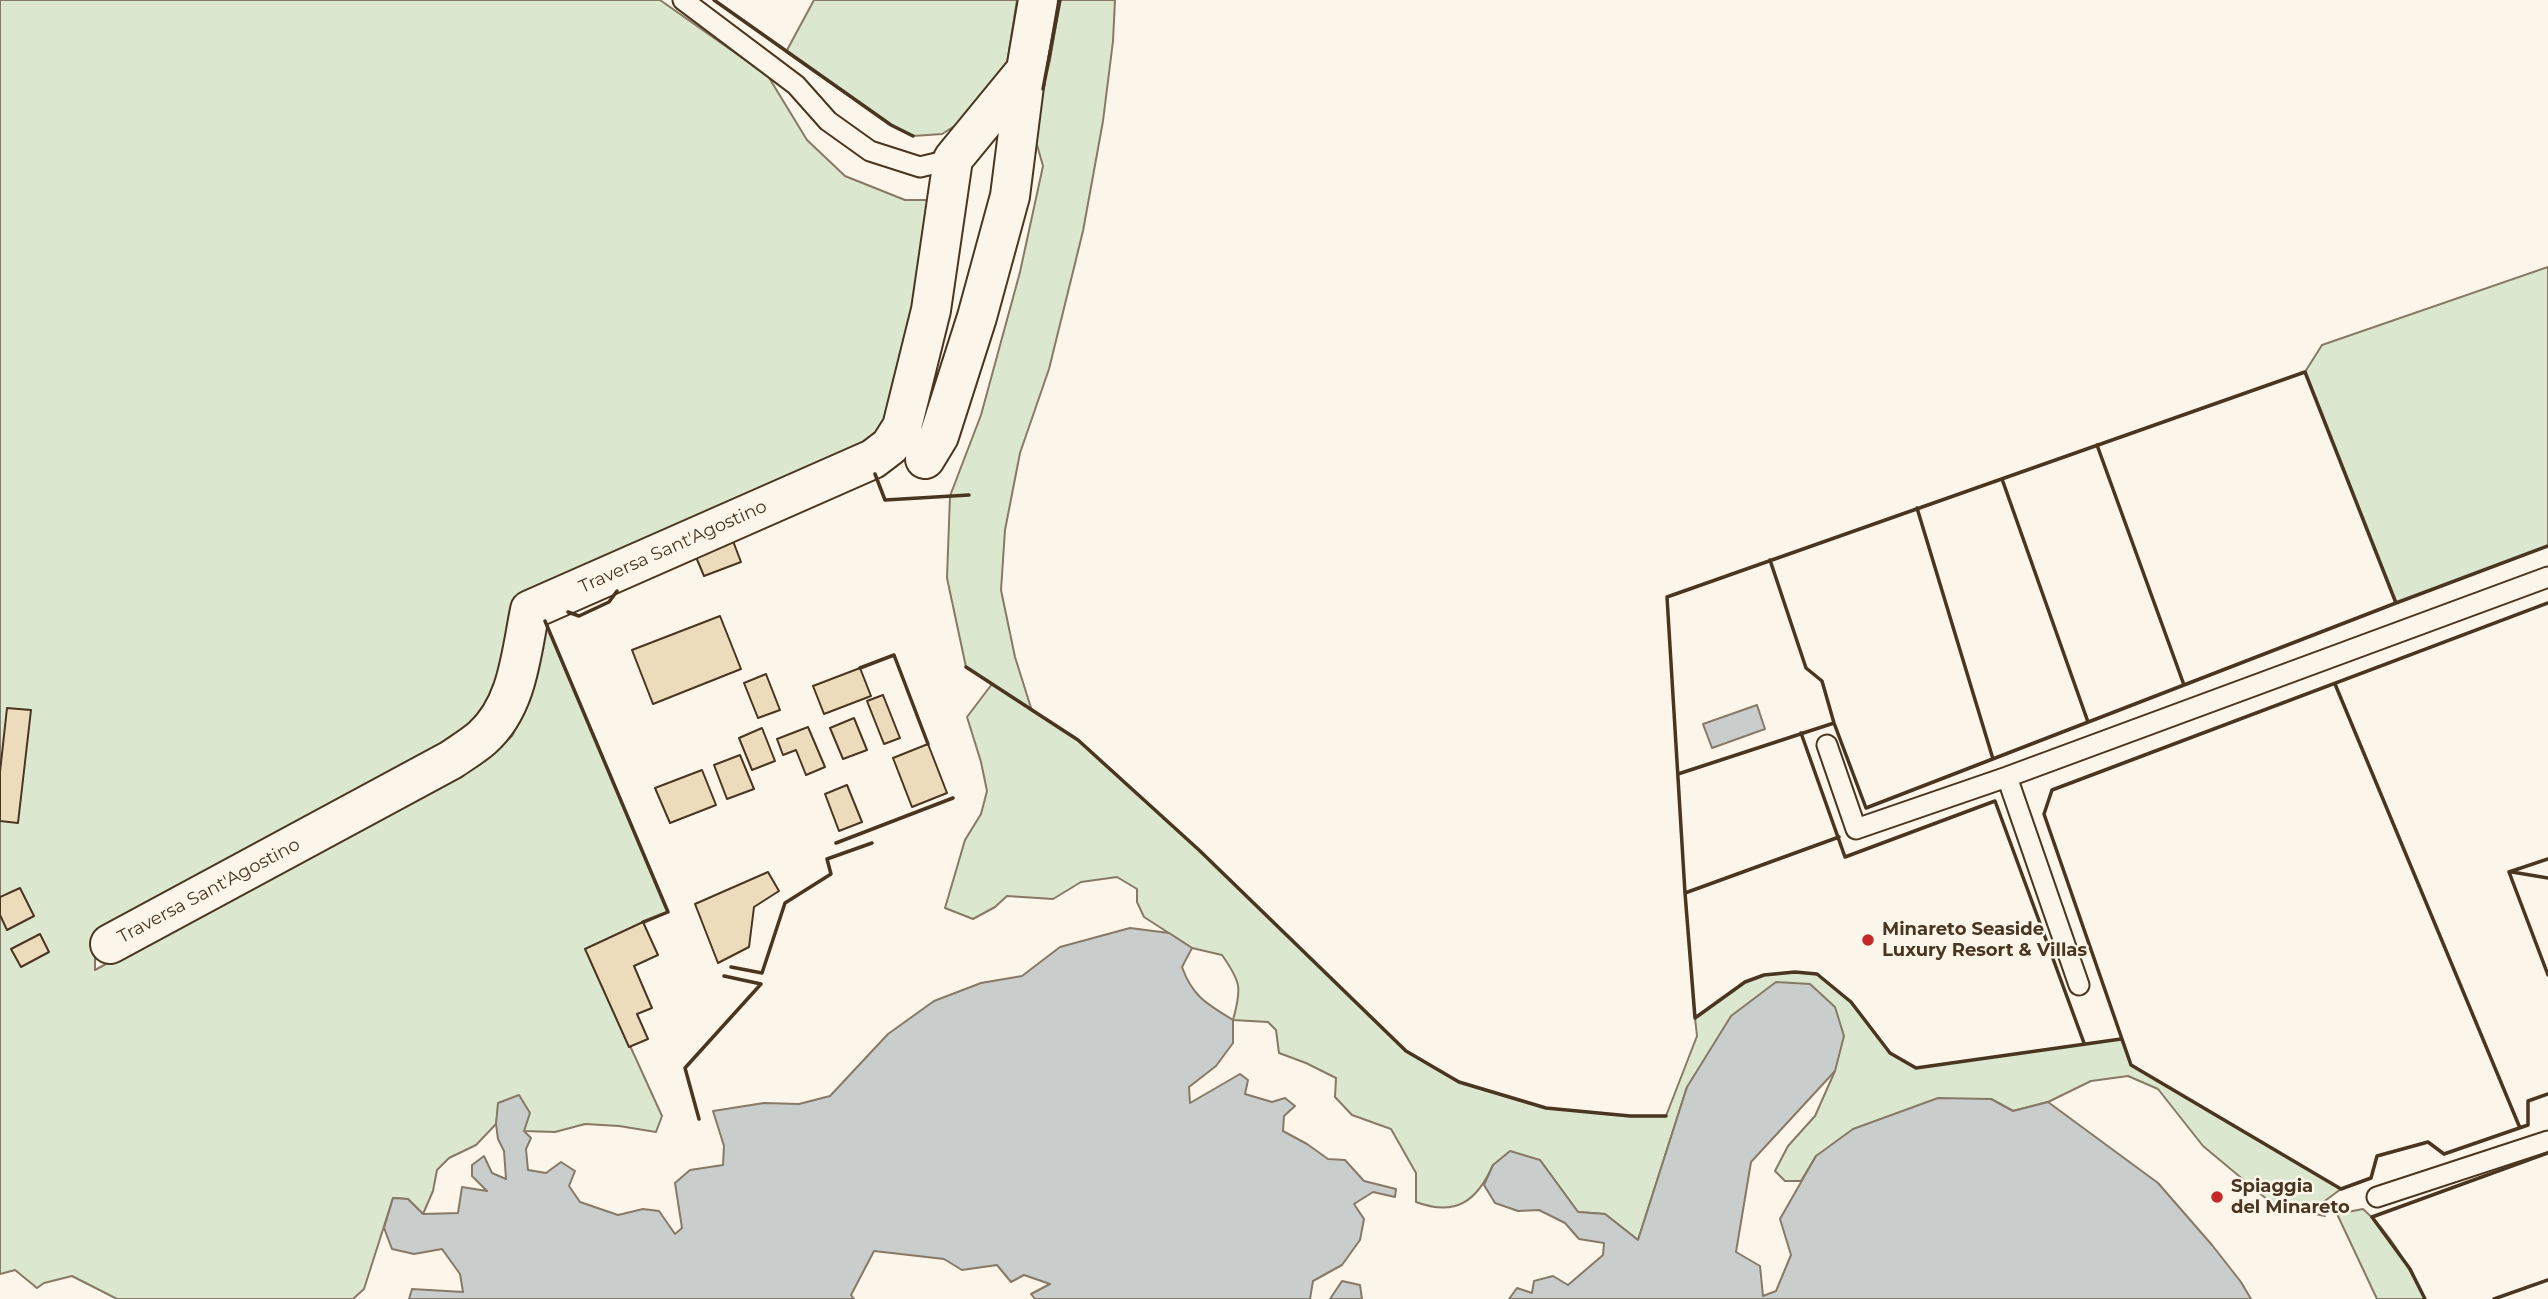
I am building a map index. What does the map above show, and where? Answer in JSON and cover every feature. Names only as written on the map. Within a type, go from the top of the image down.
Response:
[{"type":"street","points":[[925,459],[939,436],[977,317],[1010,196],[1038,0]]},
{"type":"street","points":[[953,159],[1026,70]]},
{"type":"street","name":"Traversa Sant'Agostino","points":[[110,944],[451,760],[484,737],[500,718],[515,685],[530,610],[873,459],[890,446],[902,427],[931,310],[953,159]]},
{"type":"street","points":[[931,310],[977,317]]},
{"type":"lane","points":[[683,0],[796,85],[828,121],[870,151],[920,167],[953,159]]},
{"type":"lane","points":[[1827,745],[1856,829],[2007,777],[2548,577]]},
{"type":"lane","points":[[2007,777],[2078,985]]},
{"type":"lane","points":[[2377,1197],[2548,1141]]},
{"type":"green space","points":[[0,0],[660,0],[768,76],[807,140],[845,176],[905,200],[937,200],[896,407],[873,447],[521,596],[494,703],[466,731],[95,934],[95,970],[492,754],[512,736],[530,700],[535,634],[545,621],[668,912],[586,949],[662,1116],[656,1132],[585,1124],[555,1132],[524,1131],[499,1103],[496,1124],[476,1145],[449,1158],[437,1170],[433,1191],[423,1214],[408,1199],[393,1198],[364,1289],[353,1299],[117,1299],[72,1276],[44,1283],[37,1288],[15,1270],[0,1274]]},
{"type":"green space","points":[[814,0],[1017,0],[1006,70],[964,120],[942,134],[913,136],[891,125],[786,52]]},
{"type":"green space","points":[[1060,0],[1115,0],[1103,121],[1083,231],[1049,369],[1020,453],[1005,530],[1001,590],[1015,657],[1032,711],[1078,740],[1199,850],[1406,1051],[1459,1082],[1546,1108],[1630,1116],[1666,1116],[1697,1036],[1695,1018],[1745,982],[1764,975],[1794,972],[1817,974],[1851,1002],[1890,1053],[1916,1068],[2121,1039],[2131,1065],[2341,1189],[2322,1203],[2325,1216],[2281,1211],[2203,1146],[2158,1089],[2128,1076],[2091,1081],[2048,1102],[2013,1111],[1991,1099],[1816,1156],[1801,1181],[1785,1181],[1775,1171],[1788,1146],[1815,1116],[1835,1071],[1687,1087],[1638,1240],[1605,1214],[1578,1212],[1540,1160],[1493,1165],[1480,1188],[1464,1203],[1443,1208],[1430,1206],[1416,1202],[1416,1173],[1391,1129],[1352,1115],[1335,1097],[1336,1078],[1279,1053],[1276,1030],[1268,1022],[1233,1020],[1238,986],[1222,955],[1192,948],[1144,917],[1137,902],[1137,889],[1117,877],[1081,882],[1053,899],[1007,896],[995,907],[973,919],[945,908],[965,840],[981,814],[987,791],[967,717],[992,684],[966,667],[947,578],[950,496],[981,415],[1020,272],[1043,166],[1033,131],[1050,60]]},
{"type":"green space","points":[[2548,267],[2548,546],[2396,603],[2305,372],[2322,345]]},
{"type":"green space","points":[[2363,1209],[2390,1239],[2425,1299],[2377,1299],[2337,1214]]},
{"type":"shaded area","points":[[1757,705],[1765,729],[1712,748],[1703,724]]},
{"type":"shaded area","points":[[1130,928],[1169,933],[1192,948],[1182,967],[1186,977],[1208,1004],[1233,1020],[1233,1043],[1216,1066],[1189,1087],[1190,1103],[1240,1074],[1248,1080],[1245,1094],[1272,1102],[1285,1098],[1295,1106],[1284,1116],[1283,1131],[1328,1159],[1345,1160],[1364,1181],[1396,1189],[1395,1197],[1373,1192],[1354,1204],[1364,1219],[1360,1240],[1342,1265],[1313,1281],[1310,1299],[1035,1299],[1031,1294],[1050,1284],[1024,1275],[1011,1282],[997,1265],[962,1270],[944,1259],[874,1251],[851,1295],[854,1299],[409,1299],[412,1289],[463,1292],[460,1274],[442,1249],[414,1254],[392,1249],[384,1228],[393,1198],[408,1199],[423,1214],[458,1213],[462,1187],[487,1191],[472,1176],[472,1165],[484,1156],[492,1173],[506,1179],[504,1151],[498,1139],[496,1124],[498,1103],[519,1095],[530,1113],[524,1131],[531,1138],[526,1149],[528,1170],[546,1173],[561,1162],[575,1171],[569,1186],[580,1202],[618,1215],[643,1209],[659,1211],[675,1234],[682,1228],[675,1183],[690,1170],[723,1165],[724,1146],[713,1111],[764,1103],[799,1104],[830,1096],[888,1034],[934,1001],[981,983],[1022,976],[1060,947]]},
{"type":"shaded area","points":[[1776,982],[1810,984],[1835,1007],[1844,1036],[1835,1071],[1751,1162],[1736,1252],[1760,1266],[1763,1296],[1776,1291],[1791,1255],[1780,1219],[1816,1156],[1853,1129],[1938,1098],[1991,1099],[2013,1111],[2048,1102],[2158,1183],[2212,1245],[2251,1299],[1509,1299],[1517,1288],[1532,1293],[1534,1281],[1553,1276],[1568,1285],[1603,1255],[1604,1243],[1579,1239],[1565,1223],[1539,1210],[1518,1211],[1495,1203],[1484,1185],[1493,1165],[1510,1151],[1540,1160],[1578,1212],[1605,1214],[1638,1240],[1687,1087],[1731,1016]]},
{"type":"shaded area","points":[[1342,1281],[1360,1285],[1362,1299],[1330,1299]]},
{"type":"building","points":[[733,541],[741,562],[704,576],[696,557]]},
{"type":"building","points":[[720,616],[741,669],[653,704],[632,650]]},
{"type":"building","points":[[860,668],[871,696],[824,714],[813,686]]},
{"type":"building","points":[[766,674],[780,710],[758,718],[744,683]]},
{"type":"building","points":[[883,695],[900,738],[884,744],[867,701]]},
{"type":"building","points":[[7,708],[31,710],[18,823],[0,821],[0,772]]},
{"type":"building","points":[[854,718],[867,750],[843,759],[830,728]]},
{"type":"building","points":[[808,727],[825,767],[806,775],[796,750],[783,755],[777,739]]},
{"type":"building","points":[[762,728],[775,761],[752,770],[739,738]]},
{"type":"building","points":[[928,744],[947,793],[912,807],[893,758]]},
{"type":"building","points":[[740,755],[754,789],[727,799],[714,765]]},
{"type":"building","points":[[702,770],[716,805],[670,823],[655,788]]},
{"type":"building","points":[[847,785],[862,822],[839,831],[825,794]]},
{"type":"building","points":[[768,872],[779,891],[754,907],[749,947],[718,963],[695,904]]},
{"type":"building","points":[[20,888],[34,916],[7,930],[0,915],[0,897]]},
{"type":"building","points":[[643,922],[658,955],[634,966],[652,1008],[637,1014],[648,1039],[629,1047],[585,949]]},
{"type":"building","points":[[40,934],[49,952],[21,967],[11,949]]},
{"type":"wall","points":[[714,0],[891,125],[913,136]]},
{"type":"wall","points":[[1043,89],[1060,0]]},
{"type":"wall","points":[[2121,1039],[1916,1068],[1890,1053],[1851,1002],[1817,974],[1795,972],[1764,975],[1745,982],[1695,1018],[1667,597],[2305,372],[2396,603]]},
{"type":"wall","points":[[2097,445],[2184,685]]},
{"type":"wall","points":[[875,474],[885,500],[969,495]]},
{"type":"wall","points":[[2002,479],[2088,722]]},
{"type":"wall","points":[[1917,508],[1993,759]]},
{"type":"wall","points":[[1770,560],[1806,668],[1822,681],[1834,723],[1866,808],[2548,546]]},
{"type":"wall","points":[[568,612],[579,616],[609,602],[617,591]]},
{"type":"wall","points":[[2548,603],[2052,790],[2044,814],[2131,1065],[2341,1189],[2371,1178],[2377,1156],[2428,1142],[2444,1154],[2528,1125],[2528,1101],[2548,1094]]},
{"type":"wall","points":[[545,621],[668,912],[643,922]]},
{"type":"wall","points":[[860,668],[894,655],[928,744]]},
{"type":"wall","points":[[966,667],[1078,740],[1199,850],[1406,1051],[1459,1082],[1546,1108],[1630,1116],[1666,1116]]},
{"type":"wall","points":[[2335,684],[2520,1128]]},
{"type":"wall","points":[[1678,774],[1834,723]]},
{"type":"wall","points":[[1801,733],[1845,857],[1995,801],[2084,1043]]},
{"type":"wall","points":[[836,843],[953,798]]},
{"type":"wall","points":[[1685,893],[1839,837]]},
{"type":"wall","points":[[731,967],[762,973],[785,903],[831,874],[827,859],[872,843]]},
{"type":"wall","points":[[2548,859],[2509,872],[2548,975]]},
{"type":"wall","points":[[2512,872],[2548,878]]},
{"type":"wall","points":[[699,1119],[685,1068],[761,984],[724,976]]},
{"type":"wall","points":[[2425,1299],[2410,1269],[2372,1217],[2548,1153]]},
{"type":"wall","points":[[2494,1299],[2548,1280]]},
{"type":"place","name":"Minareto Seaside Luxury Resort & Villas","points":[[1868,940]]},
{"type":"place","name":"Spiaggia del Minareto","points":[[2217,1197]]}]
